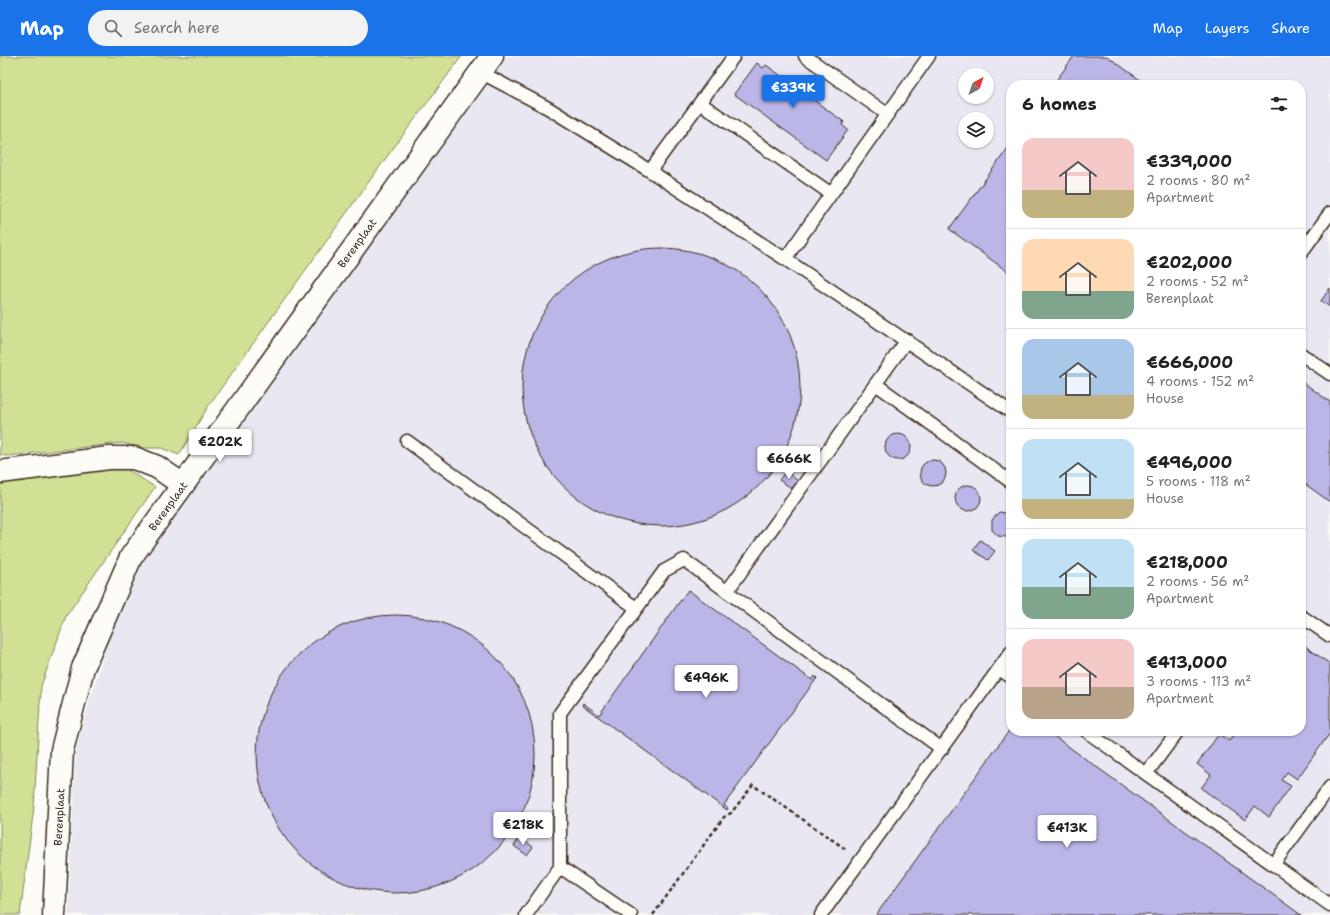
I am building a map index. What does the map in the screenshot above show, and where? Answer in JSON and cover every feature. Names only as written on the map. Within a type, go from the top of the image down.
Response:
[{"type":"street","name":"Berenplaat","points":[[54,915],[62,750],[83,668],[131,557],[486,64]]},
{"type":"street","points":[[0,472],[109,458],[134,458],[157,468],[183,485]]},
{"type":"lane","points":[[650,171],[734,56]]},
{"type":"lane","points":[[805,56],[887,114]]},
{"type":"lane","points":[[785,258],[929,56]]},
{"type":"lane","points":[[486,64],[548,108],[650,171],[785,258],[1006,409]]},
{"type":"lane","points":[[700,103],[830,193]]},
{"type":"lane","points":[[1306,246],[1330,213]]},
{"type":"lane","points":[[728,590],[877,385],[907,340]]},
{"type":"lane","points":[[1306,357],[1330,374]]},
{"type":"lane","points":[[877,385],[1006,478]]},
{"type":"lane","points":[[407,441],[636,608]]},
{"type":"lane","points":[[526,915],[560,867],[560,713],[664,571],[684,560],[728,590],[942,749]]},
{"type":"lane","points":[[1306,619],[1330,636]]},
{"type":"lane","points":[[821,915],[1006,659]]},
{"type":"lane","points":[[999,669],[1006,674]]},
{"type":"lane","points":[[1093,736],[1330,905]]},
{"type":"lane","points":[[1146,774],[1174,736]]},
{"type":"lane","points":[[1273,865],[1330,787]]},
{"type":"lane","points":[[560,867],[631,915]]},
{"type":"path","points":[[652,915],[724,817],[731,814],[753,785],[861,860]]},
{"type":"shaded area","points":[[506,56],[1330,56],[1330,915],[68,915],[76,746],[106,646],[145,558]]},
{"type":"green space","points":[[0,56],[462,56],[383,162],[209,405],[179,455],[161,448],[143,448],[122,443],[8,456],[0,455]]},
{"type":"green space","points":[[123,467],[155,487],[66,616],[41,686],[34,807],[20,915],[0,915],[0,482],[43,478],[76,468]]},
{"type":"building","points":[[1074,56],[1107,56],[1140,80],[1057,80]]},
{"type":"building","points":[[757,63],[763,68],[766,65],[798,88],[808,76],[821,85],[811,98],[844,122],[842,125],[848,130],[826,160],[734,94]]},
{"type":"building","points":[[1006,151],[1006,270],[949,229]]},
{"type":"building","points":[[647,248],[675,248],[688,250],[714,258],[727,264],[760,288],[777,310],[790,334],[798,360],[800,387],[798,414],[790,440],[777,464],[760,486],[738,503],[714,516],[688,524],[675,526],[647,526],[634,524],[608,516],[595,510],[562,486],[553,475],[538,453],[532,440],[524,414],[522,401],[522,373],[524,360],[532,334],[538,321],[562,288],[573,279],[595,264],[608,258],[634,250]]},
{"type":"building","points":[[1330,288],[1330,307],[1321,301]]},
{"type":"building","points":[[1306,384],[1330,402],[1330,502],[1306,485]]},
{"type":"building","points":[[898,434],[907,438],[911,447],[907,456],[898,460],[889,456],[885,447],[889,438]]},
{"type":"building","points":[[933,460],[942,464],[946,473],[942,482],[933,486],[924,482],[920,473],[924,464]]},
{"type":"building","points":[[786,471],[798,481],[793,489],[779,480]]},
{"type":"building","points":[[968,485],[977,489],[981,498],[977,507],[968,511],[959,507],[955,498],[959,489]]},
{"type":"building","points":[[999,512],[1006,513],[1006,537],[998,536],[992,530],[992,520]]},
{"type":"building","points":[[980,540],[995,551],[988,560],[973,550]]},
{"type":"building","points":[[688,590],[812,680],[815,676],[817,678],[724,805],[728,808],[727,810],[582,705],[583,703],[599,715]]},
{"type":"building","points":[[382,615],[410,615],[423,617],[449,625],[462,631],[495,655],[512,677],[525,701],[533,727],[535,754],[533,781],[525,807],[512,831],[495,853],[473,870],[449,883],[423,891],[410,893],[382,893],[369,891],[343,883],[330,877],[297,853],[288,842],[273,820],[267,807],[259,781],[257,768],[257,740],[259,727],[267,701],[273,688],[297,655],[308,646],[330,631],[343,625],[369,617]]},
{"type":"building","points":[[1306,647],[1330,664],[1330,733],[1297,779],[1287,772],[1281,780],[1291,786],[1269,817],[1255,806],[1245,820],[1201,788],[1211,775],[1197,764],[1218,736],[1222,736],[1229,741],[1233,736],[1306,736]]},
{"type":"building","points":[[1006,735],[1054,736],[1301,915],[876,915]]},
{"type":"building","points":[[520,837],[533,847],[527,855],[514,846]]}]
